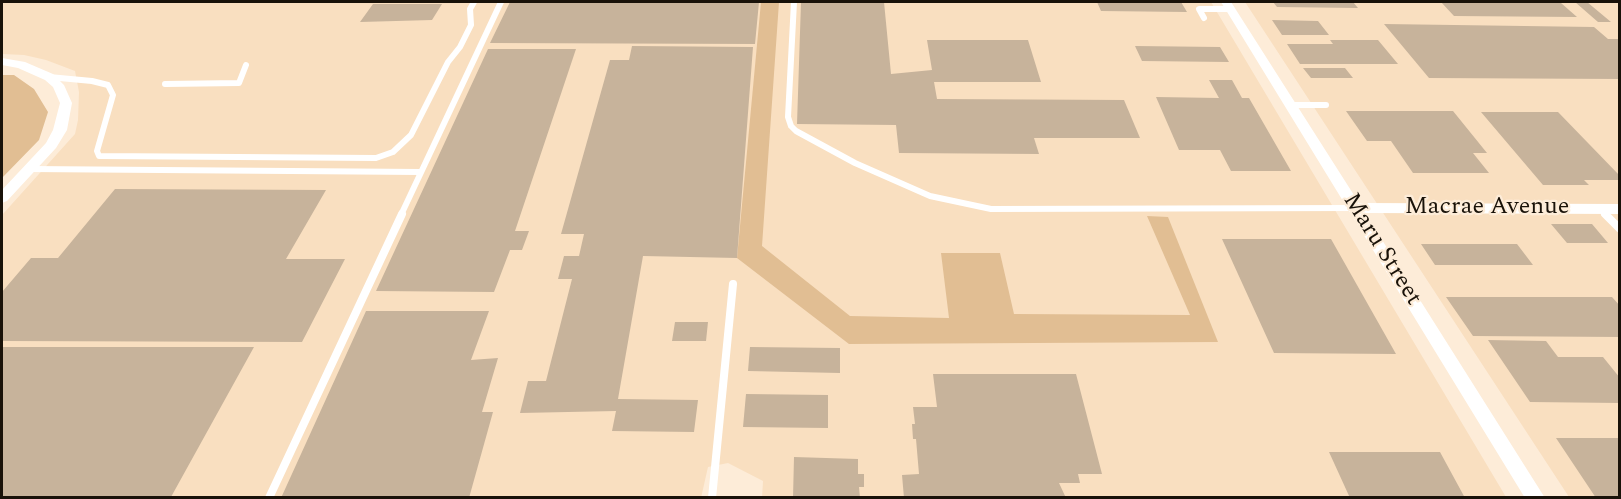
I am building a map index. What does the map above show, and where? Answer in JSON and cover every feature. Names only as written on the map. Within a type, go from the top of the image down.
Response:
[{"type":"street","name":"Maru Street","points":[[1228,5],[1536,498]]},
{"type":"street","points":[[2,62],[21,65],[49,77],[62,91],[66,103],[60,130],[51,145],[2,198]]},
{"type":"street","name":"Macrae Avenue","points":[[1355,208],[1620,209]]},
{"type":"lane","points":[[49,77],[92,81],[108,85],[113,95],[97,151],[99,156],[376,158],[393,152],[411,135],[448,62],[460,47],[471,25],[470,9],[474,2]]},
{"type":"lane","points":[[269,498],[501,2]]},
{"type":"lane","points":[[794,2],[788,117],[791,126],[796,131],[855,163],[924,194],[956,203],[991,208],[1355,208]]},
{"type":"lane","points":[[1204,18],[1199,9],[1228,5]]},
{"type":"lane","points":[[165,84],[239,83],[246,65]]},
{"type":"lane","points":[[1291,105],[1326,105]]},
{"type":"lane","points":[[29,169],[421,172]]},
{"type":"lane","points":[[1601,209],[1620,229]]},
{"type":"lane","points":[[712,498],[733,284]]},
{"type":"shaded area","points":[[2,2],[1211,2],[1506,497],[762,498],[763,481],[728,463],[708,467],[701,498],[2,497],[2,215],[75,134],[79,92],[75,71],[46,60],[24,55],[2,54]]},
{"type":"shaded area","points":[[761,2],[779,2],[762,246],[850,316],[949,318],[941,253],[1000,253],[1014,314],[1190,315],[1147,216],[1168,217],[1218,342],[849,344],[737,258]]},
{"type":"shaded area","points":[[1245,2],[1619,2],[1619,497],[1569,497]]},
{"type":"shaded area","points":[[2,75],[14,75],[34,89],[48,112],[39,140],[2,178]]},
{"type":"building","points":[[510,2],[759,2],[755,44],[490,43]]},
{"type":"building","points":[[801,2],[884,2],[891,74],[932,70],[927,40],[1028,40],[1041,82],[934,82],[937,99],[1124,100],[1140,138],[1034,138],[1039,154],[899,153],[896,125],[797,124]]},
{"type":"building","points":[[1097,2],[1181,2],[1187,12],[1101,11]]},
{"type":"building","points":[[1273,2],[1353,2],[1358,8],[1277,7]]},
{"type":"building","points":[[1441,2],[1561,3],[1577,17],[1454,16]]},
{"type":"building","points":[[1575,2],[1587,2],[1611,22],[1598,22]]},
{"type":"building","points":[[373,4],[442,4],[432,20],[360,22]]},
{"type":"building","points":[[1272,20],[1318,21],[1329,35],[1282,35]]},
{"type":"building","points":[[1384,24],[1594,27],[1608,39],[1620,39],[1620,79],[1429,78]]},
{"type":"building","points":[[1330,40],[1378,40],[1398,64],[1300,64],[1287,44],[1333,44]]},
{"type":"building","points":[[632,46],[753,47],[737,258],[643,256],[618,399],[698,400],[694,432],[612,431],[616,411],[520,413],[528,381],[546,381],[572,279],[558,279],[564,256],[579,256],[584,234],[561,234],[610,60],[629,60]]},
{"type":"building","points":[[1135,46],[1220,47],[1229,62],[1142,61]]},
{"type":"building","points":[[488,49],[576,49],[515,231],[529,231],[522,250],[510,250],[494,292],[376,291]]},
{"type":"building","points":[[1303,68],[1345,68],[1353,78],[1311,78]]},
{"type":"building","points":[[1209,80],[1232,80],[1242,98],[1249,98],[1291,171],[1231,171],[1220,150],[1179,150],[1156,97],[1219,98]]},
{"type":"building","points":[[1346,111],[1453,111],[1487,153],[1473,153],[1489,173],[1413,173],[1391,141],[1367,141]]},
{"type":"building","points":[[1481,112],[1558,112],[1620,176],[1620,180],[1584,180],[1589,185],[1543,185]]},
{"type":"building","points":[[115,189],[326,190],[286,259],[345,259],[302,342],[2,341],[2,292],[31,258],[58,258]]},
{"type":"building","points":[[1551,224],[1592,224],[1608,243],[1567,243]]},
{"type":"building","points":[[1222,239],[1331,239],[1396,354],[1274,353]]},
{"type":"building","points":[[1421,244],[1517,244],[1533,265],[1435,265]]},
{"type":"building","points":[[1446,297],[1612,297],[1620,306],[1620,337],[1473,336]]},
{"type":"building","points":[[366,311],[489,311],[471,360],[498,358],[482,412],[493,412],[469,498],[281,498]]},
{"type":"building","points":[[675,322],[708,322],[706,341],[672,341]]},
{"type":"building","points":[[1488,340],[1546,341],[1558,357],[1603,357],[1620,378],[1620,403],[1530,402]]},
{"type":"building","points":[[2,347],[254,347],[171,497],[98,498],[2,497]]},
{"type":"building","points":[[750,347],[840,348],[840,373],[748,371]]},
{"type":"building","points":[[933,374],[1076,374],[1102,474],[1078,474],[1080,483],[1059,483],[1066,498],[904,498],[902,475],[919,474],[916,439],[913,439],[912,424],[915,424],[913,407],[937,407]]},
{"type":"building","points":[[746,394],[828,395],[828,428],[743,427]]},
{"type":"building","points":[[1556,438],[1620,438],[1620,498],[1596,498]]},
{"type":"building","points":[[1329,452],[1440,452],[1465,498],[1350,498]]},
{"type":"building","points":[[794,457],[858,459],[858,474],[864,474],[864,487],[859,487],[860,498],[793,498]]}]
